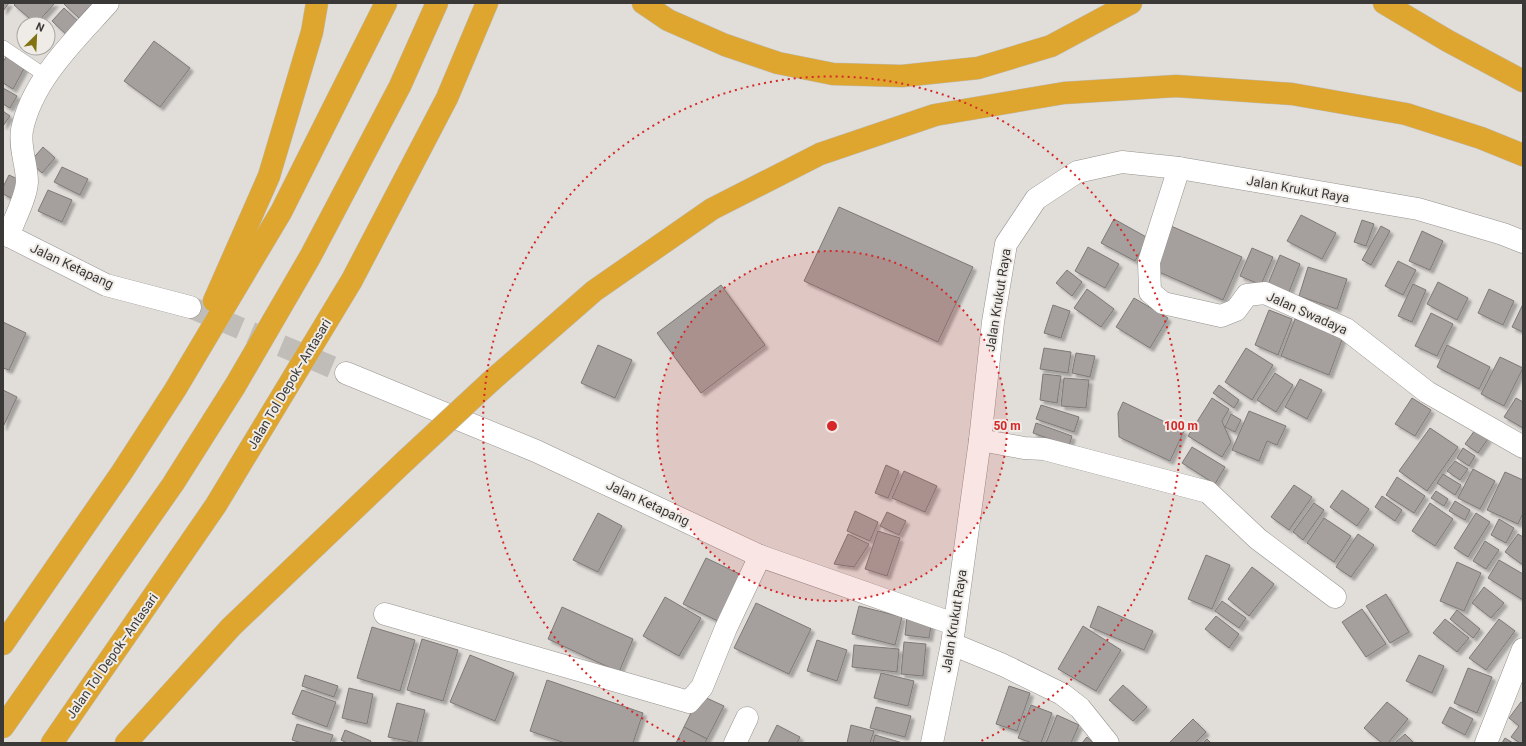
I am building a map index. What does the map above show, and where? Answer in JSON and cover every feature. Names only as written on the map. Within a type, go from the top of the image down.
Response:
[{"type":"highway","points":[[175,390],[269,176],[312,32],[317,3]]},
{"type":"highway","points":[[3,644],[122,472],[175,390],[281,212],[386,3]]},
{"type":"highway","points":[[3,727],[173,484],[235,386],[310,257],[400,86],[437,3]]},
{"type":"highway","name":"Jalan Tol Depok–Antasari","points":[[52,743],[216,505],[352,280],[447,98],[487,3]]},
{"type":"highway","points":[[447,98],[502,3]]},
{"type":"highway","points":[[643,3],[668,20],[725,46],[778,64],[833,74],[902,76],[978,68],[1051,46],[1132,3]]},
{"type":"highway","points":[[1384,3],[1448,41],[1523,81]]},
{"type":"highway","points":[[126,743],[231,627],[490,382],[594,291],[712,209],[820,154],[935,116],[1064,93],[1176,86],[1292,94],[1406,114],[1481,138],[1523,155]]},
{"type":"street","points":[[6,235],[26,191],[26,170],[21,144],[22,132],[30,103],[46,76],[108,3]]},
{"type":"street","name":"Jalan Krukut Raya","points":[[932,743],[958,639],[988,442],[993,322],[1006,244],[1036,200],[1077,172],[1122,162],[1179,168],[1418,209],[1503,234],[1523,242]]},
{"type":"street","name":"Jalan Swadaya","points":[[1179,168],[1149,262],[1150,292],[1163,302],[1221,316],[1236,310],[1247,295],[1265,293],[1346,329],[1427,392],[1523,447]]},
{"type":"street","name":"Jalan Ketapang","points":[[6,235],[106,285],[190,307]]},
{"type":"street","name":"Jalan Ketapang","points":[[346,373],[536,450],[760,556],[958,639],[1003,666],[1062,694],[1080,708],[1108,743]]},
{"type":"street","points":[[988,442],[1024,448],[1044,449],[1208,492],[1258,539],[1336,597]]},
{"type":"street","points":[[385,614],[689,702],[702,687],[726,628],[760,556]]},
{"type":"street","points":[[1486,743],[1518,676],[1523,650]]},
{"type":"street","points":[[735,743],[747,718]]},
{"type":"lane","points":[[3,47],[46,76]]},
{"type":"building","points":[[3,3],[9,3],[3,11]]},
{"type":"building","points":[[16,3],[55,3],[43,16],[27,16],[14,5]]},
{"type":"building","points":[[93,3],[79,18],[64,4]]},
{"type":"building","points":[[64,8],[84,27],[72,40],[56,25],[56,17]]},
{"type":"building","points":[[154,41],[190,68],[160,107],[124,81]]},
{"type":"building","points":[[6,57],[25,67],[13,89],[3,83],[3,62]]},
{"type":"building","points":[[3,88],[17,96],[10,108],[3,104]]},
{"type":"building","points":[[3,111],[10,116],[3,126]]},
{"type":"building","points":[[43,147],[55,158],[42,173],[30,162]]},
{"type":"building","points":[[62,167],[88,179],[80,195],[54,182]]},
{"type":"building","points":[[9,175],[24,182],[15,200],[3,194],[3,187]]},
{"type":"building","points":[[48,190],[72,200],[62,222],[38,211]]},
{"type":"building","points":[[839,207],[973,267],[938,342],[804,281]]},
{"type":"building","points":[[1301,215],[1336,233],[1322,259],[1287,241]]},
{"type":"building","points":[[1114,219],[1148,238],[1135,261],[1101,243]]},
{"type":"building","points":[[1362,220],[1374,224],[1366,246],[1354,242]]},
{"type":"building","points":[[1171,226],[1242,257],[1223,300],[1152,269]]},
{"type":"building","points":[[1381,226],[1390,231],[1371,265],[1362,260]]},
{"type":"building","points":[[1422,231],[1443,241],[1430,270],[1409,261]]},
{"type":"building","points":[[1088,247],[1119,264],[1105,288],[1075,271]]},
{"type":"building","points":[[1252,248],[1273,257],[1261,285],[1240,276]]},
{"type":"building","points":[[1280,255],[1300,264],[1289,292],[1268,284]]},
{"type":"building","points":[[1398,261],[1416,270],[1403,295],[1385,286]]},
{"type":"building","points":[[1308,267],[1347,279],[1337,309],[1299,296]]},
{"type":"building","points":[[1067,270],[1082,282],[1072,296],[1056,283]]},
{"type":"building","points":[[1438,282],[1468,298],[1457,320],[1427,304]]},
{"type":"building","points":[[1413,284],[1426,290],[1412,322],[1398,316]]},
{"type":"building","points":[[721,285],[765,345],[701,393],[657,333]]},
{"type":"building","points":[[1087,289],[1114,309],[1101,327],[1074,308]]},
{"type":"building","points":[[1489,289],[1514,301],[1503,325],[1478,313]]},
{"type":"building","points":[[1134,298],[1168,318],[1150,348],[1116,327]]},
{"type":"building","points":[[1523,304],[1523,332],[1512,327]]},
{"type":"building","points":[[1053,305],[1070,311],[1061,338],[1044,333]]},
{"type":"building","points":[[1269,310],[1292,319],[1278,355],[1255,345]]},
{"type":"building","points":[[1431,313],[1453,324],[1437,356],[1415,346]]},
{"type":"building","points":[[1295,319],[1343,337],[1329,375],[1281,356]]},
{"type":"building","points":[[3,322],[26,333],[9,370],[3,368]]},
{"type":"building","points":[[598,345],[632,360],[615,398],[581,383]]},
{"type":"building","points":[[1447,345],[1490,367],[1479,389],[1437,367]]},
{"type":"building","points":[[1044,348],[1071,352],[1068,373],[1040,369]]},
{"type":"building","points":[[1246,348],[1273,365],[1252,400],[1225,382]]},
{"type":"building","points":[[1076,353],[1095,356],[1090,377],[1072,373]]},
{"type":"building","points":[[1500,357],[1523,368],[1504,406],[1481,394]]},
{"type":"building","points":[[1275,373],[1293,385],[1276,412],[1257,400]]},
{"type":"building","points":[[1043,374],[1061,376],[1057,403],[1040,400]]},
{"type":"building","points":[[1064,378],[1089,380],[1086,408],[1061,406]]},
{"type":"building","points":[[1300,379],[1322,390],[1307,419],[1285,407]]},
{"type":"building","points":[[1219,385],[1239,400],[1234,408],[1213,393]]},
{"type":"building","points":[[3,390],[17,397],[3,427]]},
{"type":"building","points":[[1212,398],[1229,409],[1222,421],[1231,442],[1222,457],[1188,436]]},
{"type":"building","points":[[1412,398],[1431,410],[1415,436],[1395,424]]},
{"type":"building","points":[[1516,398],[1523,402],[1523,428],[1504,417]]},
{"type":"building","points":[[1123,402],[1184,431],[1170,461],[1119,437],[1118,413]]},
{"type":"building","points":[[1041,405],[1079,417],[1074,432],[1036,419]]},
{"type":"building","points":[[1249,411],[1286,426],[1277,445],[1267,441],[1259,461],[1232,450]]},
{"type":"building","points":[[1231,414],[1241,420],[1235,432],[1225,427]]},
{"type":"building","points":[[1036,423],[1072,436],[1069,446],[1033,433]]},
{"type":"building","points":[[1430,428],[1458,447],[1427,491],[1399,471]]},
{"type":"building","points":[[1475,430],[1488,439],[1478,453],[1465,444]]},
{"type":"building","points":[[1192,447],[1225,467],[1215,484],[1182,463]]},
{"type":"building","points":[[1463,448],[1475,456],[1469,466],[1457,458]]},
{"type":"building","points":[[1455,461],[1468,469],[1460,480],[1447,471]]},
{"type":"building","points":[[886,465],[899,471],[888,498],[875,493]]},
{"type":"building","points":[[1473,469],[1495,481],[1480,509],[1458,498]]},
{"type":"building","points":[[904,471],[937,486],[925,512],[892,498]]},
{"type":"building","points":[[1505,472],[1523,480],[1523,513],[1518,524],[1487,510]]},
{"type":"building","points":[[1443,474],[1461,485],[1455,495],[1437,483]]},
{"type":"building","points":[[1397,477],[1425,496],[1414,513],[1386,495]]},
{"type":"building","points":[[1294,485],[1312,497],[1289,530],[1271,517]]},
{"type":"building","points":[[1342,490],[1369,509],[1357,526],[1330,507]]},
{"type":"building","points":[[1436,491],[1448,499],[1444,506],[1431,498]]},
{"type":"building","points":[[1382,496],[1402,510],[1395,521],[1375,507]]},
{"type":"building","points":[[1455,501],[1470,510],[1465,520],[1449,511]]},
{"type":"building","points":[[1314,503],[1324,510],[1303,540],[1293,532]]},
{"type":"building","points":[[1430,503],[1453,519],[1435,546],[1412,531]]},
{"type":"building","points":[[855,511],[878,522],[870,541],[847,531]]},
{"type":"building","points":[[887,512],[906,521],[899,535],[880,526]]},
{"type":"building","points":[[598,513],[622,526],[598,572],[573,560]]},
{"type":"building","points":[[1476,513],[1490,522],[1468,557],[1454,548]]},
{"type":"building","points":[[1324,518],[1351,536],[1334,562],[1307,543]]},
{"type":"building","points":[[1499,519],[1514,528],[1506,543],[1491,535]]},
{"type":"building","points":[[878,531],[900,538],[887,576],[865,569]]},
{"type":"building","points":[[848,534],[869,544],[854,567],[834,564]]},
{"type":"building","points":[[1358,534],[1374,545],[1351,577],[1336,567]]},
{"type":"building","points":[[1518,534],[1523,537],[1523,565],[1505,552]]},
{"type":"building","points":[[1485,541],[1499,550],[1486,569],[1473,561]]},
{"type":"building","points":[[1206,555],[1230,565],[1212,609],[1188,599]]},
{"type":"building","points":[[706,558],[748,578],[726,625],[683,604]]},
{"type":"building","points":[[1499,560],[1523,574],[1523,600],[1488,578]]},
{"type":"building","points":[[1457,562],[1481,573],[1464,611],[1440,601]]},
{"type":"building","points":[[1252,567],[1274,584],[1249,616],[1228,599]]},
{"type":"building","points":[[1484,587],[1504,603],[1491,618],[1472,603]]},
{"type":"building","points":[[1386,594],[1409,632],[1390,643],[1366,606]]},
{"type":"building","points":[[665,597],[701,618],[679,656],[643,636]]},
{"type":"building","points":[[1222,601],[1246,618],[1239,628],[1215,611]]},
{"type":"building","points":[[756,603],[811,629],[789,674],[734,648]]},
{"type":"building","points":[[859,606],[902,617],[895,645],[852,634]]},
{"type":"building","points":[[1098,606],[1153,631],[1144,650],[1090,627]]},
{"type":"building","points":[[562,607],[633,639],[619,672],[548,639]]},
{"type":"building","points":[[1362,609],[1386,644],[1366,657],[1342,622]]},
{"type":"building","points":[[1457,610],[1480,629],[1473,638],[1450,619]]},
{"type":"building","points":[[1216,616],[1239,634],[1229,648],[1205,629]]},
{"type":"building","points":[[907,617],[932,620],[929,638],[905,635]]},
{"type":"building","points":[[1445,619],[1469,638],[1457,652],[1433,633]]},
{"type":"building","points":[[1499,619],[1515,631],[1486,670],[1469,658]]},
{"type":"building","points":[[1083,626],[1121,650],[1096,691],[1058,669]]},
{"type":"building","points":[[372,627],[415,640],[400,691],[357,678]]},
{"type":"building","points":[[422,639],[458,650],[443,701],[407,690]]},
{"type":"building","points":[[817,640],[847,650],[837,681],[807,671]]},
{"type":"building","points":[[904,642],[926,644],[923,676],[901,674]]},
{"type":"building","points":[[854,645],[899,649],[897,672],[852,667]]},
{"type":"building","points":[[470,655],[514,673],[495,721],[450,702]]},
{"type":"building","points":[[1419,655],[1444,666],[1432,693],[1406,681]]},
{"type":"building","points":[[1468,668],[1492,677],[1477,713],[1454,703]]},
{"type":"building","points":[[881,673],[914,681],[908,706],[874,698]]},
{"type":"building","points":[[305,675],[338,686],[334,697],[302,686]]},
{"type":"building","points":[[547,680],[643,713],[633,743],[565,743],[530,731]]},
{"type":"building","points":[[1123,685],[1147,707],[1133,721],[1109,700]]},
{"type":"building","points":[[1009,686],[1030,693],[1017,731],[996,724]]},
{"type":"building","points":[[349,688],[373,694],[367,724],[342,718]]},
{"type":"building","points":[[302,690],[336,702],[327,727],[292,714]]},
{"type":"building","points":[[700,695],[724,706],[707,739],[684,727]]},
{"type":"building","points":[[1387,702],[1408,719],[1388,743],[1382,743],[1364,728]]},
{"type":"building","points":[[1521,702],[1523,703],[1523,743],[1520,743],[1511,737],[1519,726],[1509,718]]},
{"type":"building","points":[[397,703],[425,710],[417,743],[388,737]]},
{"type":"building","points":[[1031,705],[1052,713],[1041,743],[1032,743],[1018,738]]},
{"type":"building","points":[[876,707],[911,716],[905,737],[870,728]]},
{"type":"building","points":[[1450,707],[1473,719],[1465,735],[1442,723]]},
{"type":"building","points":[[1057,715],[1079,725],[1071,743],[1046,743]]},
{"type":"building","points":[[1193,719],[1206,732],[1195,743],[1169,743]]},
{"type":"building","points":[[297,724],[333,735],[330,743],[302,743],[292,740]]},
{"type":"building","points":[[777,725],[800,737],[797,743],[768,743]]},
{"type":"building","points":[[851,725],[874,731],[870,743],[847,743]]},
{"type":"building","points":[[684,727],[707,739],[705,743],[676,743]]},
{"type":"building","points":[[345,730],[371,741],[370,743],[347,743],[341,740]]},
{"type":"building","points":[[1405,734],[1414,743],[1395,743]]},
{"type":"building","points":[[875,735],[903,743],[873,743]]},
{"type":"building","points":[[1087,737],[1094,743],[1082,743]]},
{"type":"building","points":[[1505,738],[1513,743],[1502,743]]},
{"type":"building","points":[[1207,739],[1211,743],[1203,743]]},
{"type":"tunnel","points":[[190,307],[346,373]]}]
